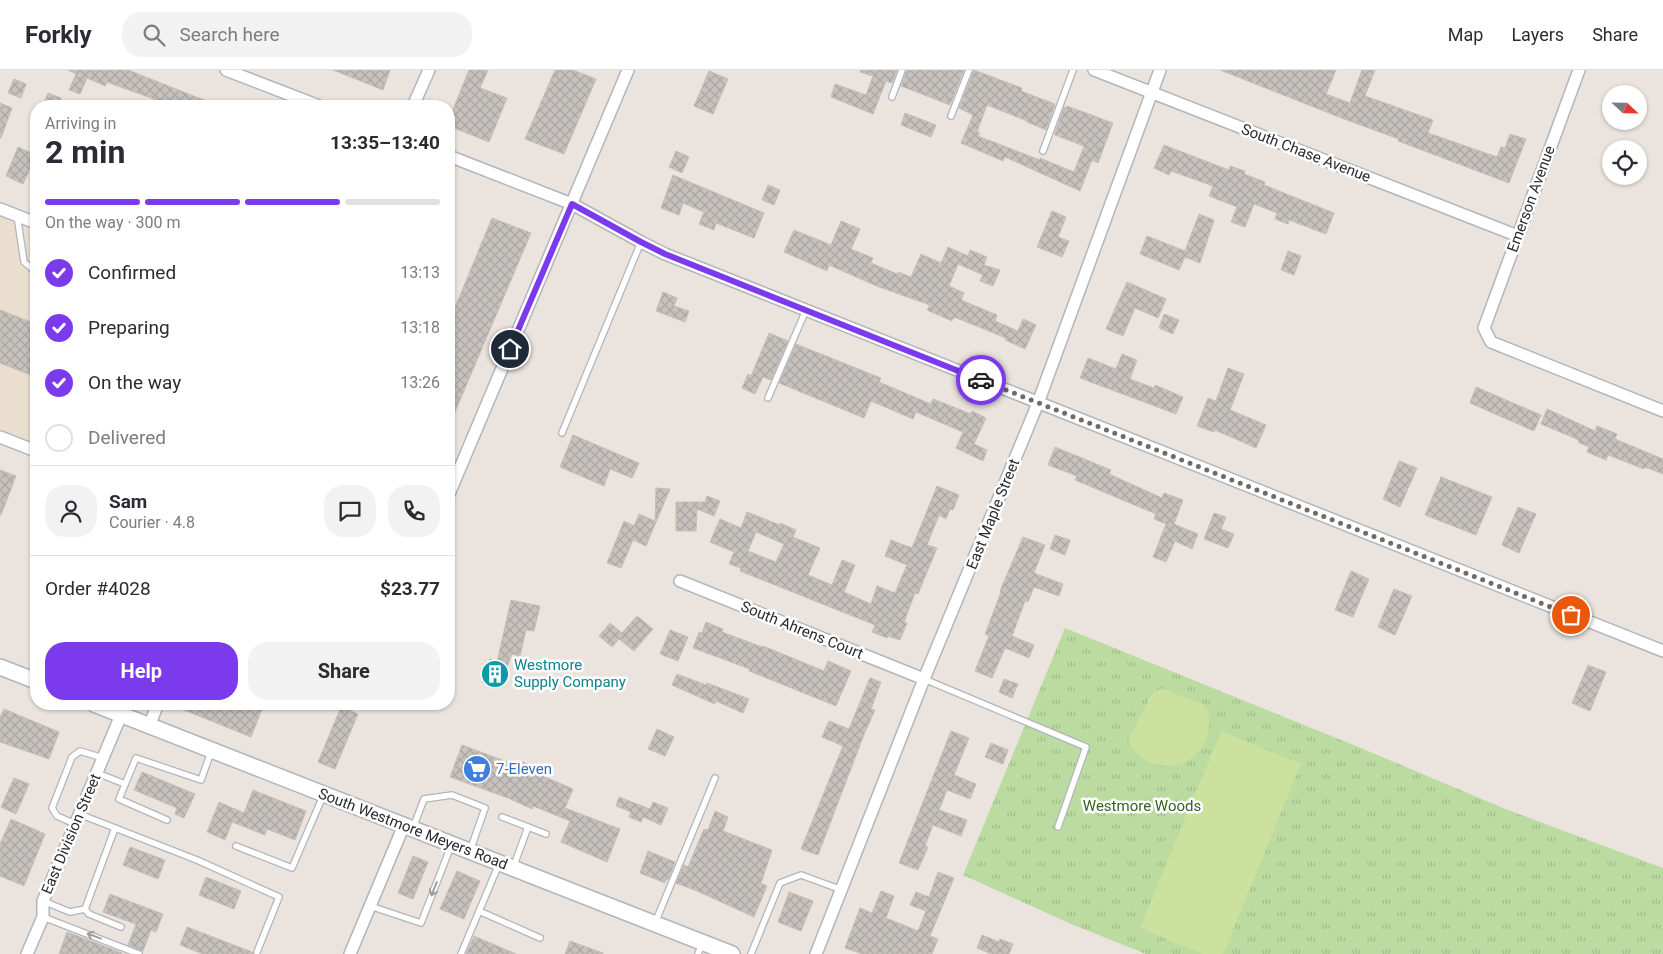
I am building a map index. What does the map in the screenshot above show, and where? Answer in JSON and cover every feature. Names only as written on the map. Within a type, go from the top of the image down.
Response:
[{"type":"street","points":[[226,70],[304,100]]},
{"type":"street","points":[[416,100],[429,70]]},
{"type":"street","points":[[455,480],[628,70]]},
{"type":"street","name":"South Chase Avenue","points":[[1094,70],[1518,236]]},
{"type":"street","name":"East Maple Street","points":[[816,954],[924,679],[1038,403],[1160,70]]},
{"type":"street","name":"Emerson Avenue","points":[[1579,70],[1484,328],[1491,342],[1663,411]]},
{"type":"street","points":[[455,158],[572,204],[641,242],[806,310],[1663,651]]},
{"type":"street","points":[[0,209],[30,220]]},
{"type":"street","points":[[0,437],[30,449]]},
{"type":"street","name":"South Ahrens Court","points":[[680,581],[924,679]]},
{"type":"street","points":[[0,667],[30,679]]},
{"type":"street","name":"South Westmore Meyers Road","points":[[109,710],[655,923],[701,948],[732,954]]},
{"type":"street","points":[[149,726],[156,710]]},
{"type":"street","name":"East Division Street","points":[[27,954],[43,917],[43,901],[121,715]]},
{"type":"street","points":[[350,954],[370,906],[409,827]]},
{"type":"lane","points":[[892,97],[902,70]]},
{"type":"lane","points":[[951,116],[969,70]]},
{"type":"lane","points":[[1043,151],[1073,70]]},
{"type":"lane","points":[[17,215],[24,262],[30,267]]},
{"type":"lane","points":[[562,432],[641,242]]},
{"type":"lane","points":[[768,398],[806,310]]},
{"type":"lane","points":[[924,679],[1086,747],[1058,827]]},
{"type":"lane","points":[[167,820],[119,799],[136,758],[201,780],[212,750]]},
{"type":"lane","points":[[103,758],[80,752],[72,757],[52,808],[57,816],[115,828],[197,860],[279,897],[257,952]]},
{"type":"lane","points":[[97,773],[125,784]]},
{"type":"lane","points":[[655,923],[715,778]]},
{"type":"lane","points":[[236,846],[292,868],[324,794]]},
{"type":"lane","points":[[409,827],[424,799],[452,795],[485,808],[470,851]]},
{"type":"lane","points":[[502,817],[546,834]]},
{"type":"lane","points":[[461,954],[479,911],[528,827]]},
{"type":"lane","points":[[85,909],[115,828]]},
{"type":"lane","points":[[370,906],[421,923],[452,844]]},
{"type":"lane","points":[[751,954],[780,883],[801,874],[842,890]]},
{"type":"lane","points":[[43,901],[70,912],[85,909]]},
{"type":"lane","points":[[85,909],[89,914],[121,927]]},
{"type":"lane","points":[[479,911],[540,938]]},
{"type":"lane","points":[[43,917],[140,954]]},
{"type":"shaded area","points":[[0,215],[30,227],[30,445],[0,433]]},
{"type":"green space","name":"Westmore Woods","points":[[1065,628],[1508,810],[1663,868],[1663,954],[1146,954],[1071,924],[963,875]]},
{"type":"green space","points":[[1162,688],[1202,704],[1208,713],[1208,733],[1204,745],[1186,761],[1175,765],[1163,766],[1151,763],[1138,755],[1128,741],[1150,697]]},
{"type":"green space","points":[[1221,731],[1301,764],[1223,954],[1203,954],[1140,928]]},
{"type":"building","points":[[68,70],[128,70],[204,100],[156,100],[107,82],[105,86],[87,78],[80,94],[69,90],[76,74]]},
{"type":"building","points":[[333,70],[390,70],[383,90]]},
{"type":"building","points":[[469,70],[488,70],[480,88],[507,98],[489,142],[455,128],[455,104]]},
{"type":"building","points":[[555,70],[573,70],[596,79],[564,154],[525,139]]},
{"type":"building","points":[[861,70],[897,70],[892,83],[886,81],[873,114],[831,97],[835,84],[866,95],[873,76],[860,72]]},
{"type":"building","points":[[907,70],[964,70],[950,105],[901,86]]},
{"type":"building","points":[[974,70],[1022,88],[1021,91],[1055,104],[1046,130],[987,105],[977,132],[980,133],[978,136],[1040,160],[1040,158],[1074,172],[1084,146],[1055,135],[1064,107],[1066,108],[1067,106],[1113,123],[1098,163],[1092,160],[1080,191],[1005,157],[1003,161],[961,143],[973,115],[959,108]]},
{"type":"building","points":[[1220,70],[1336,70],[1326,94],[1350,103],[1362,70],[1375,70],[1365,96],[1433,120],[1428,133],[1497,157],[1501,147],[1505,148],[1510,134],[1526,139],[1509,183]]},
{"type":"building","points":[[709,71],[728,79],[713,114],[694,106]]},
{"type":"building","points":[[14,79],[26,84],[21,98],[8,93]]},
{"type":"building","points":[[48,93],[61,98],[60,100],[45,100]]},
{"type":"building","points":[[0,103],[12,108],[1,138],[0,138]]},
{"type":"building","points":[[905,113],[936,125],[931,137],[901,125]]},
{"type":"building","points":[[1164,145],[1229,170],[1230,166],[1245,171],[1244,174],[1265,182],[1264,185],[1334,213],[1326,234],[1289,220],[1288,224],[1275,219],[1277,213],[1254,204],[1245,227],[1231,222],[1237,207],[1209,196],[1213,186],[1171,171],[1169,175],[1154,168]]},
{"type":"building","points":[[18,147],[30,152],[30,168],[23,184],[6,176]]},
{"type":"building","points":[[676,151],[689,157],[682,173],[669,167]]},
{"type":"building","points":[[673,175],[764,213],[754,238],[716,223],[714,230],[699,224],[704,212],[683,203],[679,215],[661,208]]},
{"type":"building","points":[[768,185],[780,190],[774,205],[762,200]]},
{"type":"building","points":[[1052,211],[1066,217],[1058,237],[1069,241],[1062,257],[1037,247]]},
{"type":"building","points":[[1199,214],[1214,220],[1200,263],[1185,257],[1179,270],[1140,254],[1147,236],[1185,251]]},
{"type":"building","points":[[492,218],[531,233],[455,412],[455,307]]},
{"type":"building","points":[[841,221],[860,229],[851,249],[873,258],[871,263],[897,274],[898,272],[911,277],[921,254],[941,263],[948,247],[968,256],[970,250],[987,257],[984,265],[1000,270],[993,286],[980,281],[983,275],[958,264],[949,286],[964,293],[961,300],[997,315],[995,321],[1018,331],[1023,319],[1036,325],[1025,349],[1005,340],[1006,338],[954,317],[952,321],[927,310],[930,305],[879,287],[829,265],[827,271],[784,252],[794,230],[831,245]]},
{"type":"building","points":[[1288,251],[1301,256],[1294,275],[1281,270]]},
{"type":"building","points":[[1127,282],[1166,299],[1158,318],[1135,308],[1123,336],[1106,329]]},
{"type":"building","points":[[663,292],[677,298],[674,306],[689,311],[685,322],[656,311]]},
{"type":"building","points":[[0,310],[30,322],[30,375],[0,363]]},
{"type":"building","points":[[1164,314],[1179,320],[1173,334],[1159,328]]},
{"type":"building","points":[[769,333],[788,341],[771,380],[763,377],[755,394],[742,388],[748,374],[751,376]]},
{"type":"building","points":[[796,344],[881,378],[879,382],[931,404],[933,399],[971,414],[972,411],[986,418],[974,444],[987,450],[983,461],[956,448],[963,432],[916,412],[913,419],[871,401],[864,418],[779,383]]},
{"type":"building","points":[[1122,354],[1137,360],[1130,379],[1154,388],[1155,385],[1183,397],[1176,414],[1080,378],[1088,358],[1116,369]]},
{"type":"building","points":[[1228,368],[1244,374],[1230,410],[1266,425],[1256,448],[1215,430],[1214,432],[1197,426],[1208,398],[1216,401]]},
{"type":"building","points":[[1476,387],[1541,415],[1534,431],[1470,403]]},
{"type":"building","points":[[1547,409],[1595,431],[1597,426],[1617,434],[1615,439],[1663,459],[1663,474],[1608,455],[1606,460],[1587,452],[1589,447],[1578,442],[1579,440],[1541,424]]},
{"type":"building","points":[[573,435],[639,463],[632,478],[610,469],[604,486],[560,467]]},
{"type":"building","points":[[1055,447],[1111,470],[1109,474],[1162,498],[1164,493],[1183,500],[1174,524],[1198,534],[1192,549],[1175,541],[1166,562],[1153,557],[1166,524],[1154,519],[1156,514],[1075,480],[1077,476],[1048,465]]},
{"type":"building","points":[[1399,461],[1417,468],[1400,507],[1383,499]]},
{"type":"building","points":[[0,470],[16,476],[1,515],[0,515]]},
{"type":"building","points":[[1441,477],[1492,497],[1476,535],[1425,515]]},
{"type":"building","points":[[937,486],[959,495],[953,510],[950,509],[946,519],[939,515],[927,545],[937,548],[918,594],[915,593],[904,622],[907,623],[900,640],[888,636],[887,638],[872,632],[875,625],[740,571],[741,568],[729,564],[734,552],[710,542],[720,519],[741,528],[747,512],[780,525],[780,523],[796,530],[793,537],[820,548],[808,575],[832,585],[842,560],[855,565],[844,592],[871,604],[877,586],[895,593],[907,565],[885,556],[891,540],[912,548]],"holes":[[[756,532],[784,544],[776,562],[748,551]]]},
{"type":"building","points":[[656,488],[670,489],[646,546],[633,540],[621,568],[607,563],[624,521],[634,526],[639,514],[655,521]]},
{"type":"building","points":[[707,496],[720,501],[714,516],[697,509],[696,531],[676,531],[676,502],[705,502]]},
{"type":"building","points":[[1518,507],[1536,514],[1519,553],[1502,545]]},
{"type":"building","points":[[1214,513],[1226,517],[1221,529],[1234,534],[1228,548],[1204,539]]},
{"type":"building","points":[[1055,535],[1070,540],[1065,555],[1050,549]]},
{"type":"building","points":[[1023,537],[1045,545],[1034,573],[1063,584],[1059,596],[1034,587],[1028,602],[1025,601],[1012,636],[1034,645],[1029,658],[1005,648],[992,678],[975,671],[989,636],[985,634],[1000,591]]},
{"type":"building","points":[[1351,571],[1369,579],[1353,617],[1335,610]]},
{"type":"building","points":[[1394,589],[1412,596],[1395,635],[1378,627]]},
{"type":"building","points":[[511,600],[540,606],[534,631],[526,630],[520,656],[512,654],[499,688],[482,682],[490,659],[497,662]]},
{"type":"building","points":[[637,616],[653,629],[634,651],[619,639],[612,647],[599,636],[610,623],[622,633]]},
{"type":"building","points":[[706,622],[723,629],[722,632],[763,646],[824,671],[828,661],[851,671],[836,706],[749,671],[750,669],[693,648],[699,632],[702,633]]},
{"type":"building","points":[[670,630],[688,637],[678,661],[660,654]]},
{"type":"building","points":[[1588,665],[1606,672],[1590,711],[1572,703]]},
{"type":"building","points":[[677,674],[749,699],[743,713],[716,701],[715,704],[672,685]]},
{"type":"building","points":[[870,678],[881,682],[871,709],[875,710],[818,855],[801,849],[843,746],[822,737],[829,721],[849,729]]},
{"type":"building","points":[[1004,679],[1018,684],[1012,698],[999,692]]},
{"type":"building","points":[[4,709],[59,732],[49,759],[0,742],[0,717]]},
{"type":"building","points":[[184,710],[262,710],[251,737]]},
{"type":"building","points":[[340,710],[348,710],[358,714],[335,769],[318,762]]},
{"type":"building","points":[[657,729],[674,737],[665,756],[648,749]]},
{"type":"building","points":[[951,731],[969,738],[954,775],[976,784],[970,799],[947,790],[939,810],[967,820],[961,836],[933,825],[925,846],[928,847],[918,870],[899,863]]},
{"type":"building","points":[[991,743],[1008,750],[1003,764],[985,757]]},
{"type":"building","points":[[462,745],[521,767],[523,762],[547,772],[545,777],[573,789],[565,808],[620,829],[607,862],[561,842],[570,821],[533,806],[532,809],[508,798],[450,777]]},
{"type":"building","points":[[142,772],[195,794],[184,818],[175,814],[177,808],[134,790]]},
{"type":"building","points":[[14,778],[29,784],[16,814],[1,807]]},
{"type":"building","points":[[253,790],[306,811],[295,840],[267,829],[265,835],[232,822],[225,840],[207,832],[219,802],[244,813]]},
{"type":"building","points":[[619,797],[650,809],[653,802],[668,808],[661,825],[643,817],[641,822],[629,817],[631,812],[616,806]]},
{"type":"building","points":[[715,811],[728,817],[723,831],[772,850],[761,883],[767,886],[754,917],[676,883],[684,865],[688,867],[704,829],[708,830]]},
{"type":"building","points":[[11,819],[45,834],[24,886],[0,876],[0,844]]},
{"type":"building","points":[[130,847],[165,860],[158,879],[123,865]]},
{"type":"building","points":[[648,851],[675,862],[665,883],[640,873]]},
{"type":"building","points":[[413,856],[428,862],[413,899],[398,893]]},
{"type":"building","points":[[457,871],[480,881],[464,919],[440,909]]},
{"type":"building","points":[[938,872],[954,878],[930,936],[938,939],[932,954],[862,954],[845,948],[860,908],[872,913],[881,891],[894,896],[886,918],[918,931],[926,911],[910,905],[916,892],[929,897]]},
{"type":"building","points":[[206,877],[241,891],[234,909],[199,895]]},
{"type":"building","points":[[789,892],[813,901],[801,931],[778,922]]},
{"type":"building","points":[[110,894],[163,914],[156,932],[151,930],[143,951],[128,945],[136,924],[103,912]]},
{"type":"building","points":[[187,927],[253,954],[203,954],[180,945]]},
{"type":"building","points":[[67,932],[122,953],[122,954],[59,954]]},
{"type":"building","points":[[982,935],[999,942],[1000,939],[1013,944],[1009,954],[991,954],[977,948]]},
{"type":"building","points":[[474,936],[516,954],[466,954]]},
{"type":"building","points":[[570,941],[603,953],[603,954],[565,954]]},
{"type":"way so far","points":[[981,380],[1571,615]]},
{"type":"place","name":"Westmore Supply Company","points":[[495,674]]},
{"type":"place","name":"7-Eleven","points":[[477,769]]},
{"type":"route","points":[[510,349],[572,204],[665,254],[981,380]]}]
